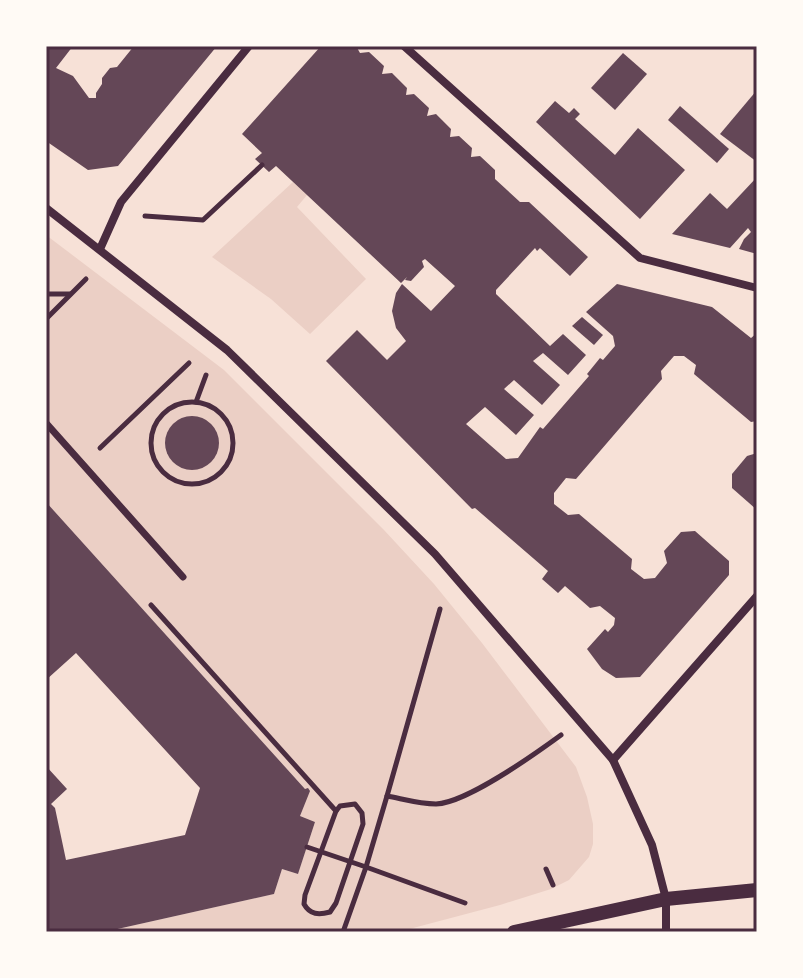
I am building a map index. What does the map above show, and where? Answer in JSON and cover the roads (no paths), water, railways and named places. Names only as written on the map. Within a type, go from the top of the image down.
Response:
[{"type":"street","points":[[100,249],[121,202],[249,46]]},
{"type":"street","points":[[404,46],[640,258],[757,288]]},
{"type":"street","points":[[46,208],[227,350],[435,554],[613,760],[652,845],[666,899],[666,932]]},
{"type":"street","points":[[46,423],[183,577]]},
{"type":"street","points":[[613,760],[757,596]]},
{"type":"street","points":[[514,932],[666,899],[757,890]]}]
